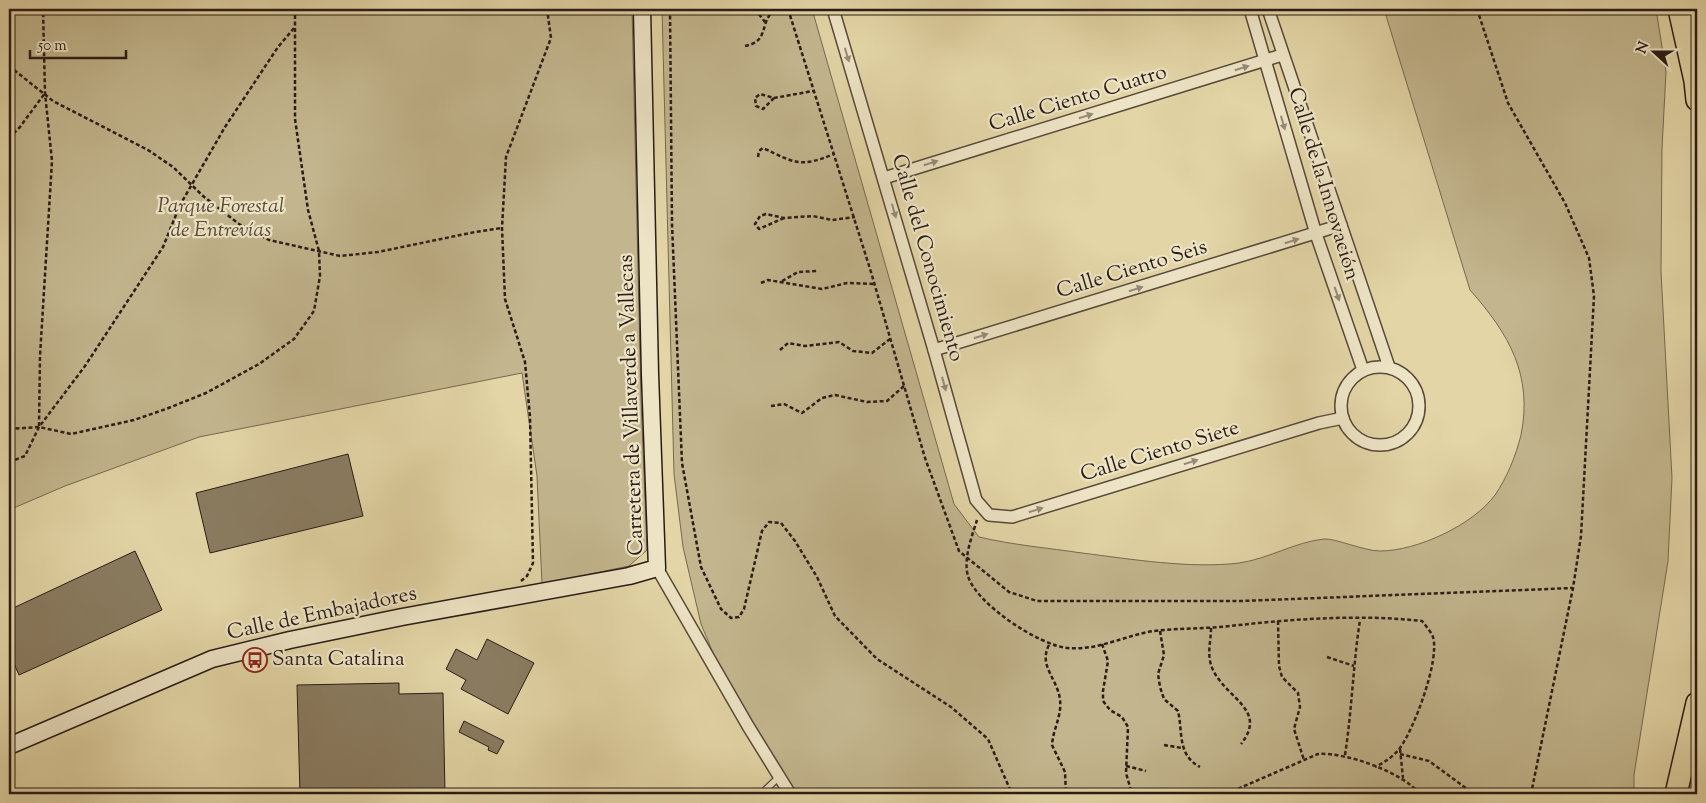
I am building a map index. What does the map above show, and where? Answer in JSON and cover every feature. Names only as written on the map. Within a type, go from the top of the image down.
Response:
[{"type":"highway","points":[[1678,9],[1695,81],[1697,100]]},
{"type":"highway","points":[[1676,794],[1697,703]]},
{"type":"highway","points":[[1685,794],[1697,713]]},
{"type":"main road","name":"Carretera de Villaverde a Vallecas","points":[[642,9],[650,374],[657,568]]},
{"type":"main road","name":"Calle de Embajadores","points":[[9,746],[212,659],[290,640],[628,576],[657,568]]},
{"type":"street","name":"Calle del Conocimiento","points":[[832,9],[884,178],[976,500],[985,512]]},
{"type":"street","name":"Calle de la Innovación","points":[[1250,9],[1316,234],[1363,370]]},
{"type":"street","name":"Calle de la Innovación","points":[[1268,9],[1282,56],[1389,367]]},
{"type":"street","name":"Calle Ciento Cuatro","points":[[884,178],[1282,56]]},
{"type":"street","name":"Calle Ciento Seis","points":[[934,350],[1316,234],[1340,225]]},
{"type":"street","points":[[1389,367],[1401,373],[1411,382],[1417,394],[1419,407],[1416,420],[1409,432],[1399,440],[1386,444],[1372,444],[1360,439],[1350,431],[1343,418],[1341,404],[1344,390],[1352,378],[1363,370],[1389,367]]},
{"type":"street","name":"Calle Ciento Siete","points":[[985,512],[1012,518],[1319,423],[1343,418]]},
{"type":"street","name":"Carretera de Villaverde a Vallecas","points":[[657,568],[790,794]]},
{"type":"lane","points":[[761,794],[779,777]]},
{"type":"path","points":[[39,427],[41,339],[52,161],[45,93],[43,9]]},
{"type":"path","points":[[9,429],[39,427],[71,434],[134,420],[206,393],[259,364],[294,339],[314,311],[320,276],[319,251],[306,200],[295,119],[295,9]]},
{"type":"path","points":[[514,585],[527,576],[532,563],[530,417],[524,362],[505,299],[502,228],[506,158],[551,38],[546,9]]},
{"type":"path","points":[[670,9],[672,224],[682,463],[701,567],[721,609],[731,618],[739,617],[744,609],[762,530],[769,522],[781,523],[817,577],[835,616],[877,659],[951,707],[988,739],[1012,794]]},
{"type":"path","points":[[755,9],[765,22]]},
{"type":"path","points":[[745,46],[756,44],[761,38],[765,22],[770,13],[776,9]]},
{"type":"path","points":[[788,9],[875,284],[925,458],[959,551],[1009,592],[1037,601],[1242,601],[1573,588]]},
{"type":"path","points":[[1477,9],[1508,103],[1565,203],[1589,258],[1594,296],[1581,536],[1573,588],[1531,794]]},
{"type":"path","points":[[9,462],[25,456],[39,427],[85,366],[163,247],[180,205],[191,185],[278,47],[295,26]]},
{"type":"path","points":[[9,66],[53,101],[148,150],[173,167],[191,185],[240,224],[269,240],[340,256],[378,252],[502,228]]},
{"type":"path","points":[[774,98],[763,109],[756,106],[755,98],[760,94],[774,98],[813,91]]},
{"type":"path","points":[[9,138],[20,127],[45,93]]},
{"type":"path","points":[[758,157],[758,151],[763,148],[792,162],[812,163],[834,154]]},
{"type":"path","points":[[784,218],[759,229],[755,224],[760,216],[766,214],[784,218],[813,216],[832,220],[854,217]]},
{"type":"path","points":[[781,282],[798,272],[818,271]]},
{"type":"path","points":[[761,283],[768,280],[822,289],[847,283],[875,284]]},
{"type":"path","points":[[780,350],[788,343],[805,346],[839,342],[853,351],[872,352],[890,339]]},
{"type":"path","points":[[771,406],[784,404],[802,413],[822,398],[835,395],[867,402],[887,401],[904,386]]},
{"type":"path","points":[[985,512],[973,533],[968,560],[967,574],[974,591],[984,602],[1048,645],[1070,649],[1160,631],[1211,628],[1278,620],[1360,619],[1422,621],[1433,636],[1434,648],[1429,680],[1415,717],[1400,748],[1390,759],[1375,767]]},
{"type":"path","points":[[1344,755],[1352,716],[1354,666],[1360,619]]},
{"type":"path","points":[[1278,620],[1279,666],[1282,677],[1298,693],[1300,707],[1294,729],[1304,760]]},
{"type":"path","points":[[1211,628],[1208,653],[1212,669],[1220,682],[1247,709],[1251,720],[1250,732],[1241,744]]},
{"type":"path","points":[[1160,631],[1164,655],[1158,674],[1160,687],[1164,699],[1178,711],[1182,748],[1191,761],[1200,767]]},
{"type":"path","points":[[1102,644],[1108,661],[1103,701],[1110,710],[1122,717],[1128,727],[1126,766],[1132,794]]},
{"type":"path","points":[[1048,645],[1045,651],[1046,668],[1058,689],[1060,699],[1060,716],[1052,745],[1065,772],[1067,781],[1066,794]]},
{"type":"path","points":[[1327,657],[1354,666]]},
{"type":"path","points":[[1164,745],[1182,748]]},
{"type":"path","points":[[1400,748],[1403,779]]},
{"type":"path","points":[[1226,794],[1318,754],[1344,755],[1392,772],[1420,794]]},
{"type":"path","points":[[1400,754],[1429,761],[1474,794]]},
{"type":"path","points":[[1126,766],[1146,772]]},
{"type":"green space","name":"Parque Forestal de Entrevías","points":[[9,9],[632,9],[641,401],[647,550],[629,566],[542,584],[537,476],[522,373],[199,437],[65,486],[9,510]]},
{"type":"green space","points":[[662,9],[812,9],[954,504],[979,537],[1120,558],[1181,564],[1220,565],[1250,561],[1303,543],[1324,539],[1380,551],[1395,550],[1427,541],[1459,526],[1485,506],[1495,495],[1503,481],[1517,450],[1524,413],[1524,393],[1515,356],[1496,323],[1470,290],[1384,9],[1656,9],[1666,72],[1662,148],[1661,272],[1672,478],[1668,561],[1634,775],[1634,794],[794,794],[716,660],[701,624],[683,547],[674,474]]},
{"type":"building","points":[[348,454],[363,516],[210,553],[196,493]]},
{"type":"building","points":[[135,551],[162,610],[19,675],[9,652],[9,610]]},
{"type":"building","points":[[487,639],[534,663],[508,714],[461,689],[466,680],[446,669],[456,649],[477,660]]},
{"type":"building","points":[[399,683],[399,694],[443,693],[445,794],[300,794],[297,685]]},
{"type":"building","points":[[464,721],[504,741],[497,754],[488,750],[489,747],[459,732]]},
{"type":"place","name":"Santa Catalina","points":[[255,660]]}]
